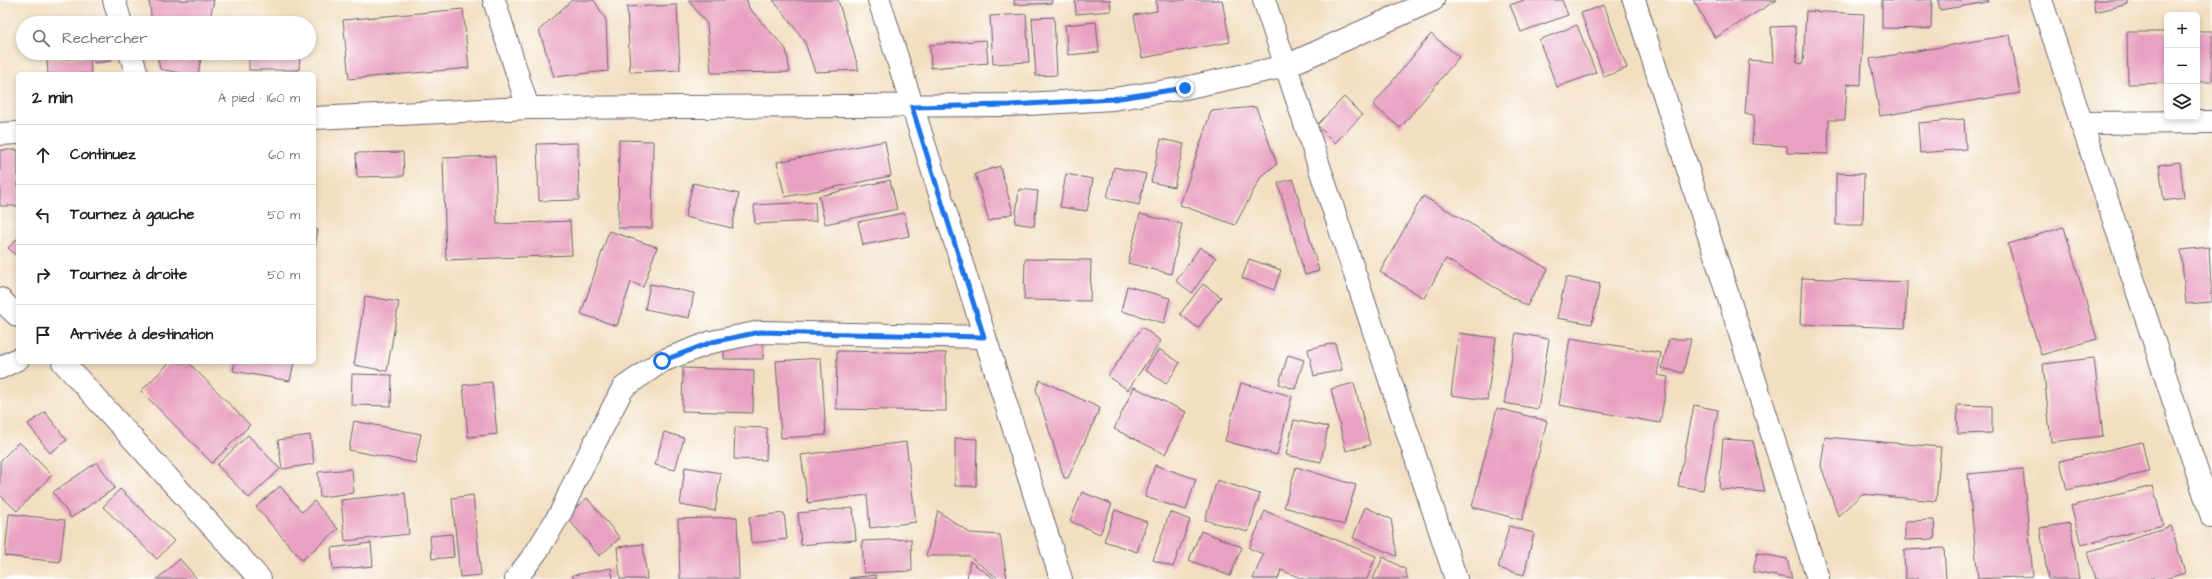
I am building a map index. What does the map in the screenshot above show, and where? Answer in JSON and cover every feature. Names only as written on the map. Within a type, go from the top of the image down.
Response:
[{"type":"street","points":[[114,0],[119,16]]},
{"type":"street","points":[[494,0],[528,108]]},
{"type":"street","points":[[879,0],[1061,579]]},
{"type":"street","points":[[1264,0],[1456,579]]},
{"type":"street","points":[[316,118],[528,108],[912,107],[1009,105],[1113,99],[1185,88],[1286,66],[1433,0]]},
{"type":"street","points":[[1634,0],[1818,579]]},
{"type":"street","points":[[2041,0],[2212,517]]},
{"type":"street","points":[[132,60],[136,72]]},
{"type":"street","points":[[2081,123],[2212,122]]},
{"type":"street","points":[[0,134],[16,133]]},
{"type":"street","points":[[0,299],[16,314]]},
{"type":"street","points":[[516,579],[537,551],[561,512],[578,474],[622,388],[662,361],[712,342],[760,332],[984,337]]},
{"type":"street","points":[[0,368],[16,360]]},
{"type":"street","points":[[65,364],[260,579]]},
{"type":"building","points":[[149,0],[214,0],[211,16],[151,16]]},
{"type":"building","points":[[572,0],[594,0],[606,20],[608,71],[554,77],[539,30]]},
{"type":"building","points":[[688,0],[747,0],[749,8],[786,49],[790,72],[711,73],[707,24]]},
{"type":"building","points":[[773,0],[838,0],[859,70],[815,72],[804,40]]},
{"type":"building","points":[[1014,0],[1052,0],[1052,3],[1014,5]]},
{"type":"building","points":[[1075,0],[1110,0],[1111,11],[1076,14]]},
{"type":"building","points":[[1156,0],[1222,0],[1230,42],[1142,58],[1134,15],[1157,11]]},
{"type":"building","points":[[1524,0],[1562,0],[1568,15],[1521,32],[1510,5]]},
{"type":"building","points":[[1693,0],[1777,0],[1715,38]]},
{"type":"building","points":[[1882,0],[1932,0],[1931,29],[1882,28]]},
{"type":"building","points":[[1938,0],[1988,0],[1988,2],[1940,10]]},
{"type":"building","points":[[2093,0],[2128,0],[2128,4],[2095,12]]},
{"type":"building","points":[[677,5],[680,70],[630,72],[627,7]]},
{"type":"building","points":[[1604,5],[1627,68],[1604,77],[1581,13]]},
{"type":"building","points":[[463,9],[469,68],[349,79],[343,20]]},
{"type":"building","points":[[1806,11],[1864,14],[1861,85],[1847,84],[1845,120],[1829,120],[1828,154],[1787,153],[1787,146],[1752,144],[1754,115],[1745,114],[1749,60],[1773,62],[1771,27],[1795,26],[1797,63],[1803,64]]},
{"type":"building","points":[[1026,14],[1029,62],[993,64],[990,16]]},
{"type":"building","points":[[1054,17],[1057,75],[1036,76],[1032,18]]},
{"type":"building","points":[[1096,22],[1099,52],[1068,55],[1065,25]]},
{"type":"building","points":[[1577,25],[1596,73],[1557,87],[1539,40]]},
{"type":"building","points":[[2200,31],[2212,31],[2212,82],[2200,82]]},
{"type":"building","points":[[2127,32],[2164,32],[2164,83],[2128,84]]},
{"type":"building","points":[[1431,34],[1459,57],[1400,128],[1373,105]]},
{"type":"building","points":[[2010,35],[2020,93],[1880,116],[1870,59]]},
{"type":"building","points":[[986,40],[988,63],[931,68],[930,45]]},
{"type":"building","points":[[47,60],[90,60],[91,72],[48,72]]},
{"type":"building","points":[[94,60],[112,60],[112,61],[94,63]]},
{"type":"building","points":[[158,60],[201,60],[198,72],[175,72],[160,69]]},
{"type":"building","points":[[249,60],[300,60],[299,70],[249,70]]},
{"type":"building","points":[[1344,97],[1362,115],[1335,143],[1317,125]]},
{"type":"building","points":[[1256,107],[1277,164],[1262,175],[1235,225],[1180,205],[1211,111]]},
{"type":"building","points":[[1964,119],[1966,149],[1920,153],[1918,123]]},
{"type":"building","points":[[1161,139],[1184,144],[1174,187],[1151,182]]},
{"type":"building","points":[[619,140],[653,141],[652,228],[618,228]]},
{"type":"building","points":[[885,141],[891,176],[785,197],[777,162]]},
{"type":"building","points":[[578,143],[579,200],[539,201],[537,144]]},
{"type":"building","points":[[0,150],[16,150],[16,206],[0,206]]},
{"type":"building","points":[[403,152],[404,176],[357,177],[356,153]]},
{"type":"building","points":[[495,156],[497,224],[570,221],[572,255],[446,260],[443,158]]},
{"type":"building","points":[[2180,162],[2184,198],[2164,201],[2159,165]]},
{"type":"building","points":[[1000,166],[1013,213],[989,221],[975,174]]},
{"type":"building","points":[[1114,167],[1146,174],[1139,205],[1107,198]]},
{"type":"building","points":[[1836,173],[1864,174],[1863,225],[1836,225]]},
{"type":"building","points":[[1066,174],[1093,179],[1087,211],[1060,207]]},
{"type":"building","points":[[1293,179],[1319,271],[1305,275],[1278,183]]},
{"type":"building","points":[[890,180],[897,209],[825,224],[819,196]]},
{"type":"building","points":[[693,183],[739,194],[732,228],[685,217]]},
{"type":"building","points":[[1019,189],[1038,191],[1034,226],[1015,223]]},
{"type":"building","points":[[1423,196],[1548,269],[1527,306],[1446,259],[1424,298],[1380,272]]},
{"type":"building","points":[[815,202],[816,221],[755,224],[754,205]]},
{"type":"building","points":[[904,213],[909,236],[863,245],[858,222]]},
{"type":"building","points":[[1140,214],[1182,224],[1171,274],[1128,263]]},
{"type":"building","points":[[2064,227],[2097,339],[2041,355],[2008,244]]},
{"type":"building","points":[[316,230],[318,230],[316,241]]},
{"type":"building","points":[[609,231],[657,247],[643,287],[631,282],[617,326],[581,314]]},
{"type":"building","points":[[16,240],[16,255],[8,248]]},
{"type":"building","points":[[1200,247],[1216,258],[1192,293],[1176,281]]},
{"type":"building","points":[[2209,247],[2212,302],[2186,304],[2181,250]]},
{"type":"building","points":[[1025,259],[1091,260],[1090,301],[1024,300]]},
{"type":"building","points":[[1249,259],[1281,270],[1274,290],[1242,278]]},
{"type":"building","points":[[1566,277],[1600,284],[1592,324],[1557,318]]},
{"type":"building","points":[[1802,278],[1907,282],[1905,328],[1800,324]]},
{"type":"building","points":[[650,284],[694,293],[689,318],[645,309]]},
{"type":"building","points":[[1203,284],[1221,297],[1198,328],[1180,314]]},
{"type":"building","points":[[1127,286],[1170,298],[1164,323],[1121,311]]},
{"type":"building","points":[[365,296],[399,302],[387,371],[354,365]]},
{"type":"building","points":[[1142,327],[1161,341],[1128,390],[1108,376]]},
{"type":"building","points":[[1459,333],[1496,338],[1487,400],[1451,395]]},
{"type":"building","points":[[1516,333],[1549,339],[1538,409],[1504,403]]},
{"type":"building","points":[[1570,338],[1661,353],[1657,375],[1668,377],[1660,423],[1559,405]]},
{"type":"building","points":[[1669,339],[1691,339],[1683,373],[1662,368]]},
{"type":"building","points":[[763,343],[763,359],[724,359],[724,344]]},
{"type":"building","points":[[1335,343],[1342,370],[1314,376],[1308,349]]},
{"type":"building","points":[[1159,349],[1180,363],[1166,384],[1145,370]]},
{"type":"building","points":[[837,351],[946,353],[946,411],[836,409]]},
{"type":"building","points":[[1288,355],[1304,360],[1295,389],[1279,384]]},
{"type":"building","points":[[821,358],[826,435],[781,438],[776,361]]},
{"type":"building","points":[[2094,358],[2103,436],[2051,442],[2043,364]]},
{"type":"building","points":[[168,364],[190,364],[250,425],[212,463],[141,391]]},
{"type":"building","points":[[235,364],[294,364],[290,381],[233,371]]},
{"type":"building","points":[[683,368],[754,370],[753,413],[682,411]]},
{"type":"building","points":[[352,374],[392,375],[391,406],[351,405]]},
{"type":"building","points":[[1040,380],[1100,408],[1068,478],[1064,478],[1036,389]]},
{"type":"building","points":[[492,382],[497,434],[468,437],[463,385]]},
{"type":"building","points":[[1241,383],[1292,396],[1277,455],[1225,441]]},
{"type":"building","points":[[1354,383],[1370,445],[1346,451],[1331,389]]},
{"type":"building","points":[[1134,387],[1186,412],[1165,454],[1114,429]]},
{"type":"building","points":[[1694,405],[1718,410],[1703,490],[1678,486]]},
{"type":"building","points":[[1957,405],[1992,406],[1992,433],[1958,434]]},
{"type":"building","points":[[1497,408],[1547,421],[1522,520],[1472,507]]},
{"type":"building","points":[[45,412],[67,440],[50,453],[28,424]]},
{"type":"building","points":[[1294,420],[1328,427],[1321,462],[1286,455]]},
{"type":"building","points":[[354,421],[421,434],[415,463],[349,450]]},
{"type":"building","points":[[735,427],[767,428],[766,460],[734,459]]},
{"type":"building","points":[[664,432],[684,438],[675,470],[655,465]]},
{"type":"building","points":[[248,435],[280,469],[249,498],[217,465]]},
{"type":"building","points":[[310,435],[314,464],[282,469],[278,440]]},
{"type":"building","points":[[1825,437],[1941,447],[1936,501],[1862,494],[1838,516],[1821,466]]},
{"type":"building","points":[[955,438],[977,439],[976,486],[955,486]]},
{"type":"building","points":[[1723,439],[1753,441],[1765,492],[1719,489]]},
{"type":"building","points":[[19,442],[52,475],[17,511],[0,495],[0,461]]},
{"type":"building","points":[[906,442],[916,522],[870,528],[867,495],[808,503],[801,455]]},
{"type":"building","points":[[2142,442],[2149,472],[2067,490],[2060,461]]},
{"type":"building","points":[[97,462],[115,488],[71,518],[53,492]]},
{"type":"building","points":[[1155,465],[1196,479],[1186,510],[1145,497]]},
{"type":"building","points":[[685,467],[721,473],[715,511],[680,505]]},
{"type":"building","points":[[1296,467],[1356,485],[1344,525],[1284,507]]},
{"type":"building","points":[[352,469],[354,493],[320,497],[318,472]]},
{"type":"building","points":[[2023,469],[2033,576],[1978,579],[1968,474]]},
{"type":"building","points":[[1217,480],[1260,494],[1248,532],[1205,520]]},
{"type":"building","points":[[280,486],[302,512],[314,501],[338,529],[302,560],[256,507]]},
{"type":"building","points":[[2153,486],[2163,525],[2081,545],[2071,506]]},
{"type":"building","points":[[120,489],[174,541],[157,559],[103,507]]},
{"type":"building","points":[[1082,492],[1112,504],[1100,534],[1070,521]]},
{"type":"building","points":[[405,493],[409,534],[345,541],[341,500]]},
{"type":"building","points":[[473,495],[481,575],[460,577],[452,498]]},
{"type":"building","points":[[587,498],[620,538],[599,556],[566,516]]},
{"type":"building","points":[[1365,507],[1391,519],[1397,556],[1353,538]]},
{"type":"building","points":[[853,508],[856,540],[801,545],[798,513]]},
{"type":"building","points":[[1115,510],[1147,522],[1137,552],[1104,541]]},
{"type":"building","points":[[938,511],[970,533],[1000,535],[1007,579],[999,579],[969,556],[926,556]]},
{"type":"building","points":[[1265,511],[1376,556],[1367,579],[1303,579],[1281,570],[1278,579],[1253,579],[1263,554],[1249,548]]},
{"type":"building","points":[[1170,512],[1190,520],[1173,567],[1153,560]]},
{"type":"building","points":[[784,513],[787,539],[751,543],[749,517]]},
{"type":"building","points":[[9,514],[65,520],[60,562],[5,556]]},
{"type":"building","points":[[737,517],[739,579],[680,579],[678,519]]},
{"type":"building","points":[[1934,520],[1935,539],[1905,540],[1905,521]]},
{"type":"building","points":[[2070,523],[2079,579],[2048,579],[2040,528]]},
{"type":"building","points":[[1509,526],[1534,533],[1524,575],[1498,568]]},
{"type":"building","points":[[2171,526],[2185,573],[2165,579],[2095,579],[2087,552]]},
{"type":"building","points":[[1201,531],[1242,547],[1230,576],[1189,560]]},
{"type":"building","points":[[452,534],[454,557],[432,559],[430,536]]},
{"type":"building","points":[[911,539],[912,571],[864,573],[862,541]]},
{"type":"building","points":[[371,543],[373,566],[333,570],[331,548]]},
{"type":"building","points":[[643,544],[647,579],[620,579],[617,547]]},
{"type":"building","points":[[1944,548],[1946,579],[1905,579],[1904,550]]},
{"type":"building","points":[[1757,553],[1787,559],[1792,579],[1753,572]]},
{"type":"building","points":[[1383,557],[1405,569],[1408,579],[1373,579]]},
{"type":"building","points":[[180,559],[197,579],[157,579]]},
{"type":"building","points":[[970,561],[995,579],[967,579]]},
{"type":"building","points":[[611,568],[613,579],[573,579],[573,575]]},
{"type":"building","points":[[876,575],[876,579],[849,579],[849,578]]},
{"type":"route","points":[[662,361],[712,342],[760,332],[984,337],[912,107],[1009,105],[1113,99],[1185,88]]}]
